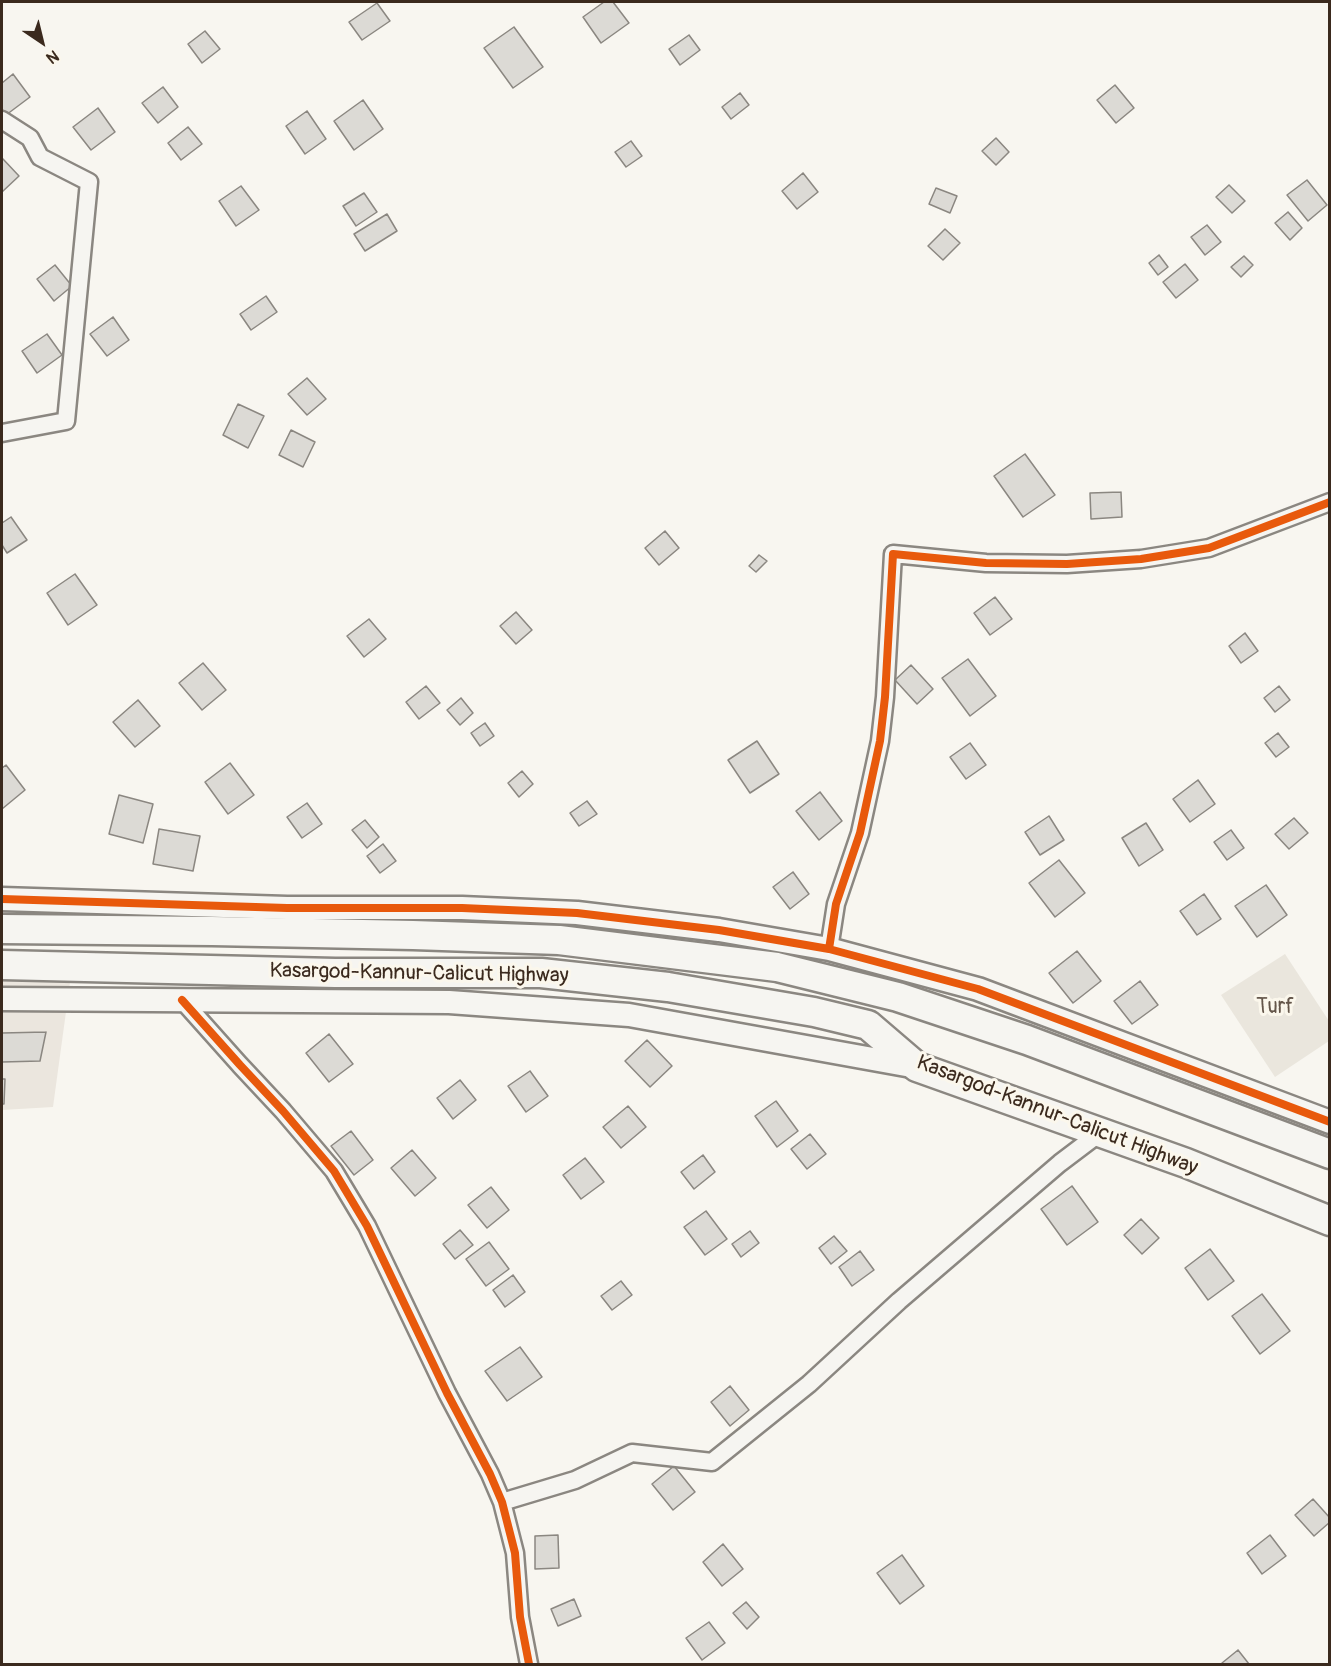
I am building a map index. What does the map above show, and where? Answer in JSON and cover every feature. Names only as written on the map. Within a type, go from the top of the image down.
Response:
[{"type":"highway","name":"Kasargod-Kannur-Calicut Highway","points":[[2,929],[283,932],[559,940],[777,967],[898,997],[1027,1040],[1329,1154]]},
{"type":"highway","name":"Kasargod-Kannur-Calicut Highway","points":[[2,965],[335,973],[541,973],[668,987],[814,1012],[868,1025],[917,1067],[1186,1163],[1329,1221]]},
{"type":"street","points":[[2,120],[30,138],[40,157],[89,182],[66,421],[2,433]]},
{"type":"street","points":[[829,949],[836,904],[860,833],[880,741],[885,697],[893,554],[997,563],[1067,564],[1141,559],[1209,548],[1329,502]]},
{"type":"street","points":[[2,899],[287,908],[462,908],[577,913],[719,930],[829,949],[978,989],[1329,1122]]},
{"type":"street","points":[[2,999],[449,1002],[630,1015],[917,1067]]},
{"type":"street","points":[[182,1000],[334,1171],[367,1226],[447,1394],[490,1474],[502,1502],[515,1553],[520,1617],[529,1665]]},
{"type":"street","points":[[502,1502],[575,1480],[632,1453],[712,1462],[809,1384],[899,1301],[1060,1163],[1101,1132]]},
{"type":"shaded area","points":[[2,968],[72,968],[53,1107],[2,1110]]},
{"type":"green space","name":"Turf","points":[[1285,954],[1329,1021],[1329,1041],[1275,1077],[1221,995]]},
{"type":"building","points":[[604,2],[613,2],[629,23],[601,43],[583,17]]},
{"type":"building","points":[[377,3],[390,21],[362,40],[349,22]]},
{"type":"building","points":[[514,27],[543,67],[513,88],[484,48]]},
{"type":"building","points":[[205,31],[220,49],[202,63],[188,44]]},
{"type":"building","points":[[689,35],[700,50],[680,65],[669,49]]},
{"type":"building","points":[[13,74],[30,97],[6,115],[2,109],[2,83]]},
{"type":"building","points":[[1115,85],[1134,108],[1116,123],[1097,100]]},
{"type":"building","points":[[163,87],[178,107],[158,123],[142,103]]},
{"type":"building","points":[[740,93],[749,105],[731,119],[722,107]]},
{"type":"building","points":[[363,100],[383,129],[354,150],[334,121]]},
{"type":"building","points":[[98,108],[115,132],[91,150],[73,127]]},
{"type":"building","points":[[307,111],[326,139],[305,154],[286,126]]},
{"type":"building","points":[[188,127],[202,144],[181,160],[168,143]]},
{"type":"building","points":[[996,138],[1009,152],[996,165],[982,151]]},
{"type":"building","points":[[631,141],[642,156],[626,167],[615,152]]},
{"type":"building","points":[[2,160],[19,176],[2,192]]},
{"type":"building","points":[[803,173],[818,192],[797,209],[782,191]]},
{"type":"building","points":[[1307,180],[1327,205],[1308,221],[1287,195]]},
{"type":"building","points":[[1229,185],[1245,201],[1232,213],[1216,197]]},
{"type":"building","points":[[241,186],[259,210],[236,226],[219,201]]},
{"type":"building","points":[[936,188],[957,196],[950,213],[929,204]]},
{"type":"building","points":[[364,193],[377,212],[356,226],[343,206]]},
{"type":"building","points":[[1288,212],[1302,228],[1290,240],[1275,223]]},
{"type":"building","points":[[387,214],[397,231],[365,251],[354,234]]},
{"type":"building","points":[[1207,225],[1221,242],[1205,255],[1191,237]]},
{"type":"building","points":[[945,229],[960,243],[943,260],[928,246]]},
{"type":"building","points":[[1159,255],[1168,267],[1158,275],[1149,263]]},
{"type":"building","points":[[1244,256],[1253,265],[1241,277],[1231,267]]},
{"type":"building","points":[[1185,264],[1198,280],[1176,298],[1163,282]]},
{"type":"building","points":[[55,265],[72,286],[54,301],[37,279]]},
{"type":"building","points":[[266,296],[277,312],[251,330],[240,314]]},
{"type":"building","points":[[113,317],[129,340],[107,356],[90,334]]},
{"type":"building","points":[[47,334],[62,355],[37,373],[22,351]]},
{"type":"building","points":[[307,378],[326,399],[307,415],[288,394]]},
{"type":"building","points":[[238,404],[264,416],[248,448],[223,435]]},
{"type":"building","points":[[291,430],[315,442],[303,467],[279,455]]},
{"type":"building","points":[[1025,454],[1055,495],[1023,517],[994,476]]},
{"type":"building","points":[[1121,492],[1122,517],[1091,519],[1090,493]]},
{"type":"building","points":[[11,517],[27,540],[7,553],[2,545],[2,523]]},
{"type":"building","points":[[665,531],[679,548],[659,565],[645,548]]},
{"type":"building","points":[[759,555],[767,561],[756,572],[749,566]]},
{"type":"building","points":[[75,574],[97,605],[68,625],[47,593]]},
{"type":"building","points":[[995,597],[1012,619],[990,635],[974,613]]},
{"type":"building","points":[[516,612],[532,630],[516,644],[500,626]]},
{"type":"building","points":[[369,619],[386,639],[364,657],[347,636]]},
{"type":"building","points":[[1245,633],[1258,651],[1241,663],[1229,646]]},
{"type":"building","points":[[968,659],[996,696],[970,716],[942,678]]},
{"type":"building","points":[[203,663],[226,690],[202,710],[179,683]]},
{"type":"building","points":[[911,665],[933,689],[917,704],[895,680]]},
{"type":"building","points":[[426,686],[440,703],[419,719],[406,702]]},
{"type":"building","points":[[1279,686],[1290,700],[1275,712],[1264,698]]},
{"type":"building","points":[[461,698],[473,713],[460,725],[447,710]]},
{"type":"building","points":[[138,700],[160,726],[135,747],[113,722]]},
{"type":"building","points":[[485,723],[494,736],[480,746],[471,733]]},
{"type":"building","points":[[1278,733],[1289,747],[1276,757],[1265,743]]},
{"type":"building","points":[[757,741],[779,774],[750,793],[728,760]]},
{"type":"building","points":[[970,743],[986,765],[966,779],[950,757]]},
{"type":"building","points":[[230,763],[254,795],[228,814],[205,782]]},
{"type":"building","points":[[6,765],[25,790],[2,809],[2,768]]},
{"type":"building","points":[[522,771],[533,784],[519,797],[508,783]]},
{"type":"building","points":[[1198,780],[1215,804],[1190,822],[1173,799]]},
{"type":"building","points":[[820,792],[842,821],[819,840],[796,811]]},
{"type":"building","points":[[119,795],[153,804],[143,843],[109,834]]},
{"type":"building","points":[[587,801],[597,814],[579,826],[570,813]]},
{"type":"building","points":[[307,803],[322,824],[302,838],[287,817]]},
{"type":"building","points":[[1049,816],[1064,840],[1040,855],[1025,832]]},
{"type":"building","points":[[1294,818],[1308,833],[1289,849],[1275,834]]},
{"type":"building","points":[[365,820],[379,837],[367,848],[352,830]]},
{"type":"building","points":[[1146,823],[1163,850],[1139,866],[1122,838]]},
{"type":"building","points":[[159,829],[200,836],[193,871],[153,864]]},
{"type":"building","points":[[1231,830],[1244,848],[1227,860],[1214,842]]},
{"type":"building","points":[[383,844],[396,861],[380,873],[367,856]]},
{"type":"building","points":[[1059,860],[1085,893],[1055,917],[1029,883]]},
{"type":"building","points":[[793,872],[809,894],[790,909],[773,887]]},
{"type":"building","points":[[1266,885],[1287,915],[1257,937],[1235,906]]},
{"type":"building","points":[[1204,894],[1221,919],[1197,935],[1180,911]]},
{"type":"building","points":[[1077,951],[1101,981],[1073,1003],[1049,973]]},
{"type":"building","points":[[1140,981],[1158,1005],[1132,1024],[1114,1001]]},
{"type":"building","points":[[46,1032],[40,1061],[2,1062],[2,1033]]},
{"type":"building","points":[[329,1034],[353,1064],[329,1082],[306,1053]]},
{"type":"building","points":[[647,1040],[672,1066],[650,1087],[625,1061]]},
{"type":"building","points":[[530,1071],[548,1096],[526,1112],[508,1086]]},
{"type":"building","points":[[2,1079],[5,1079],[4,1104],[2,1104]]},
{"type":"building","points":[[460,1080],[476,1100],[453,1119],[437,1098]]},
{"type":"building","points":[[776,1101],[798,1131],[777,1147],[755,1116]]},
{"type":"building","points":[[628,1106],[646,1127],[621,1148],[603,1127]]},
{"type":"building","points":[[351,1131],[373,1160],[354,1175],[331,1146]]},
{"type":"building","points":[[810,1134],[826,1154],[807,1169],[791,1149]]},
{"type":"building","points":[[412,1150],[436,1178],[415,1196],[391,1168]]},
{"type":"building","points":[[703,1155],[715,1172],[694,1189],[681,1172]]},
{"type":"building","points":[[585,1158],[604,1182],[581,1199],[563,1175]]},
{"type":"building","points":[[1072,1186],[1098,1222],[1067,1245],[1041,1209]]},
{"type":"building","points":[[491,1187],[509,1210],[487,1228],[468,1205]]},
{"type":"building","points":[[706,1211],[727,1239],[705,1255],[684,1227]]},
{"type":"building","points":[[1141,1219],[1159,1238],[1142,1254],[1124,1235]]},
{"type":"building","points":[[460,1230],[473,1245],[455,1259],[443,1244]]},
{"type":"building","points":[[750,1231],[759,1243],[741,1257],[732,1244]]},
{"type":"building","points":[[834,1236],[847,1251],[831,1264],[819,1248]]},
{"type":"building","points":[[489,1242],[509,1269],[486,1286],[466,1259]]},
{"type":"building","points":[[1210,1249],[1234,1281],[1208,1300],[1185,1268]]},
{"type":"building","points":[[860,1251],[874,1270],[852,1286],[839,1267]]},
{"type":"building","points":[[513,1275],[525,1292],[505,1307],[493,1290]]},
{"type":"building","points":[[621,1281],[632,1295],[612,1310],[601,1296]]},
{"type":"building","points":[[1262,1294],[1290,1331],[1260,1354],[1232,1316]]},
{"type":"building","points":[[520,1347],[542,1377],[507,1401],[485,1371]]},
{"type":"building","points":[[730,1386],[749,1410],[730,1426],[711,1402]]},
{"type":"building","points":[[674,1466],[695,1492],[673,1510],[652,1484]]},
{"type":"building","points":[[1313,1499],[1330,1518],[1330,1522],[1314,1536],[1295,1515]]},
{"type":"building","points":[[558,1535],[559,1568],[535,1569],[535,1536]]},
{"type":"building","points":[[1270,1535],[1286,1556],[1262,1574],[1247,1553]]},
{"type":"building","points":[[723,1544],[743,1569],[722,1586],[703,1562]]},
{"type":"building","points":[[902,1555],[924,1586],[900,1604],[877,1573]]},
{"type":"building","points":[[574,1599],[581,1616],[558,1626],[551,1609]]},
{"type":"building","points":[[746,1602],[759,1617],[747,1629],[733,1613]]},
{"type":"building","points":[[709,1622],[725,1643],[702,1660],[686,1638]]},
{"type":"building","points":[[1238,1650],[1249,1664],[1222,1663]]},
{"type":"cycle path","points":[[829,949],[836,904],[860,833],[880,741],[885,697],[893,554],[986,563],[1067,564],[1141,559],[1209,548],[1330,502]]},
{"type":"cycle path","points":[[2,899],[287,908],[462,908],[577,913],[719,930],[829,949],[978,989],[1330,1122]]},
{"type":"cycle path","points":[[182,1000],[334,1171],[367,1226],[502,1502],[515,1553],[520,1617],[529,1664]]}]
